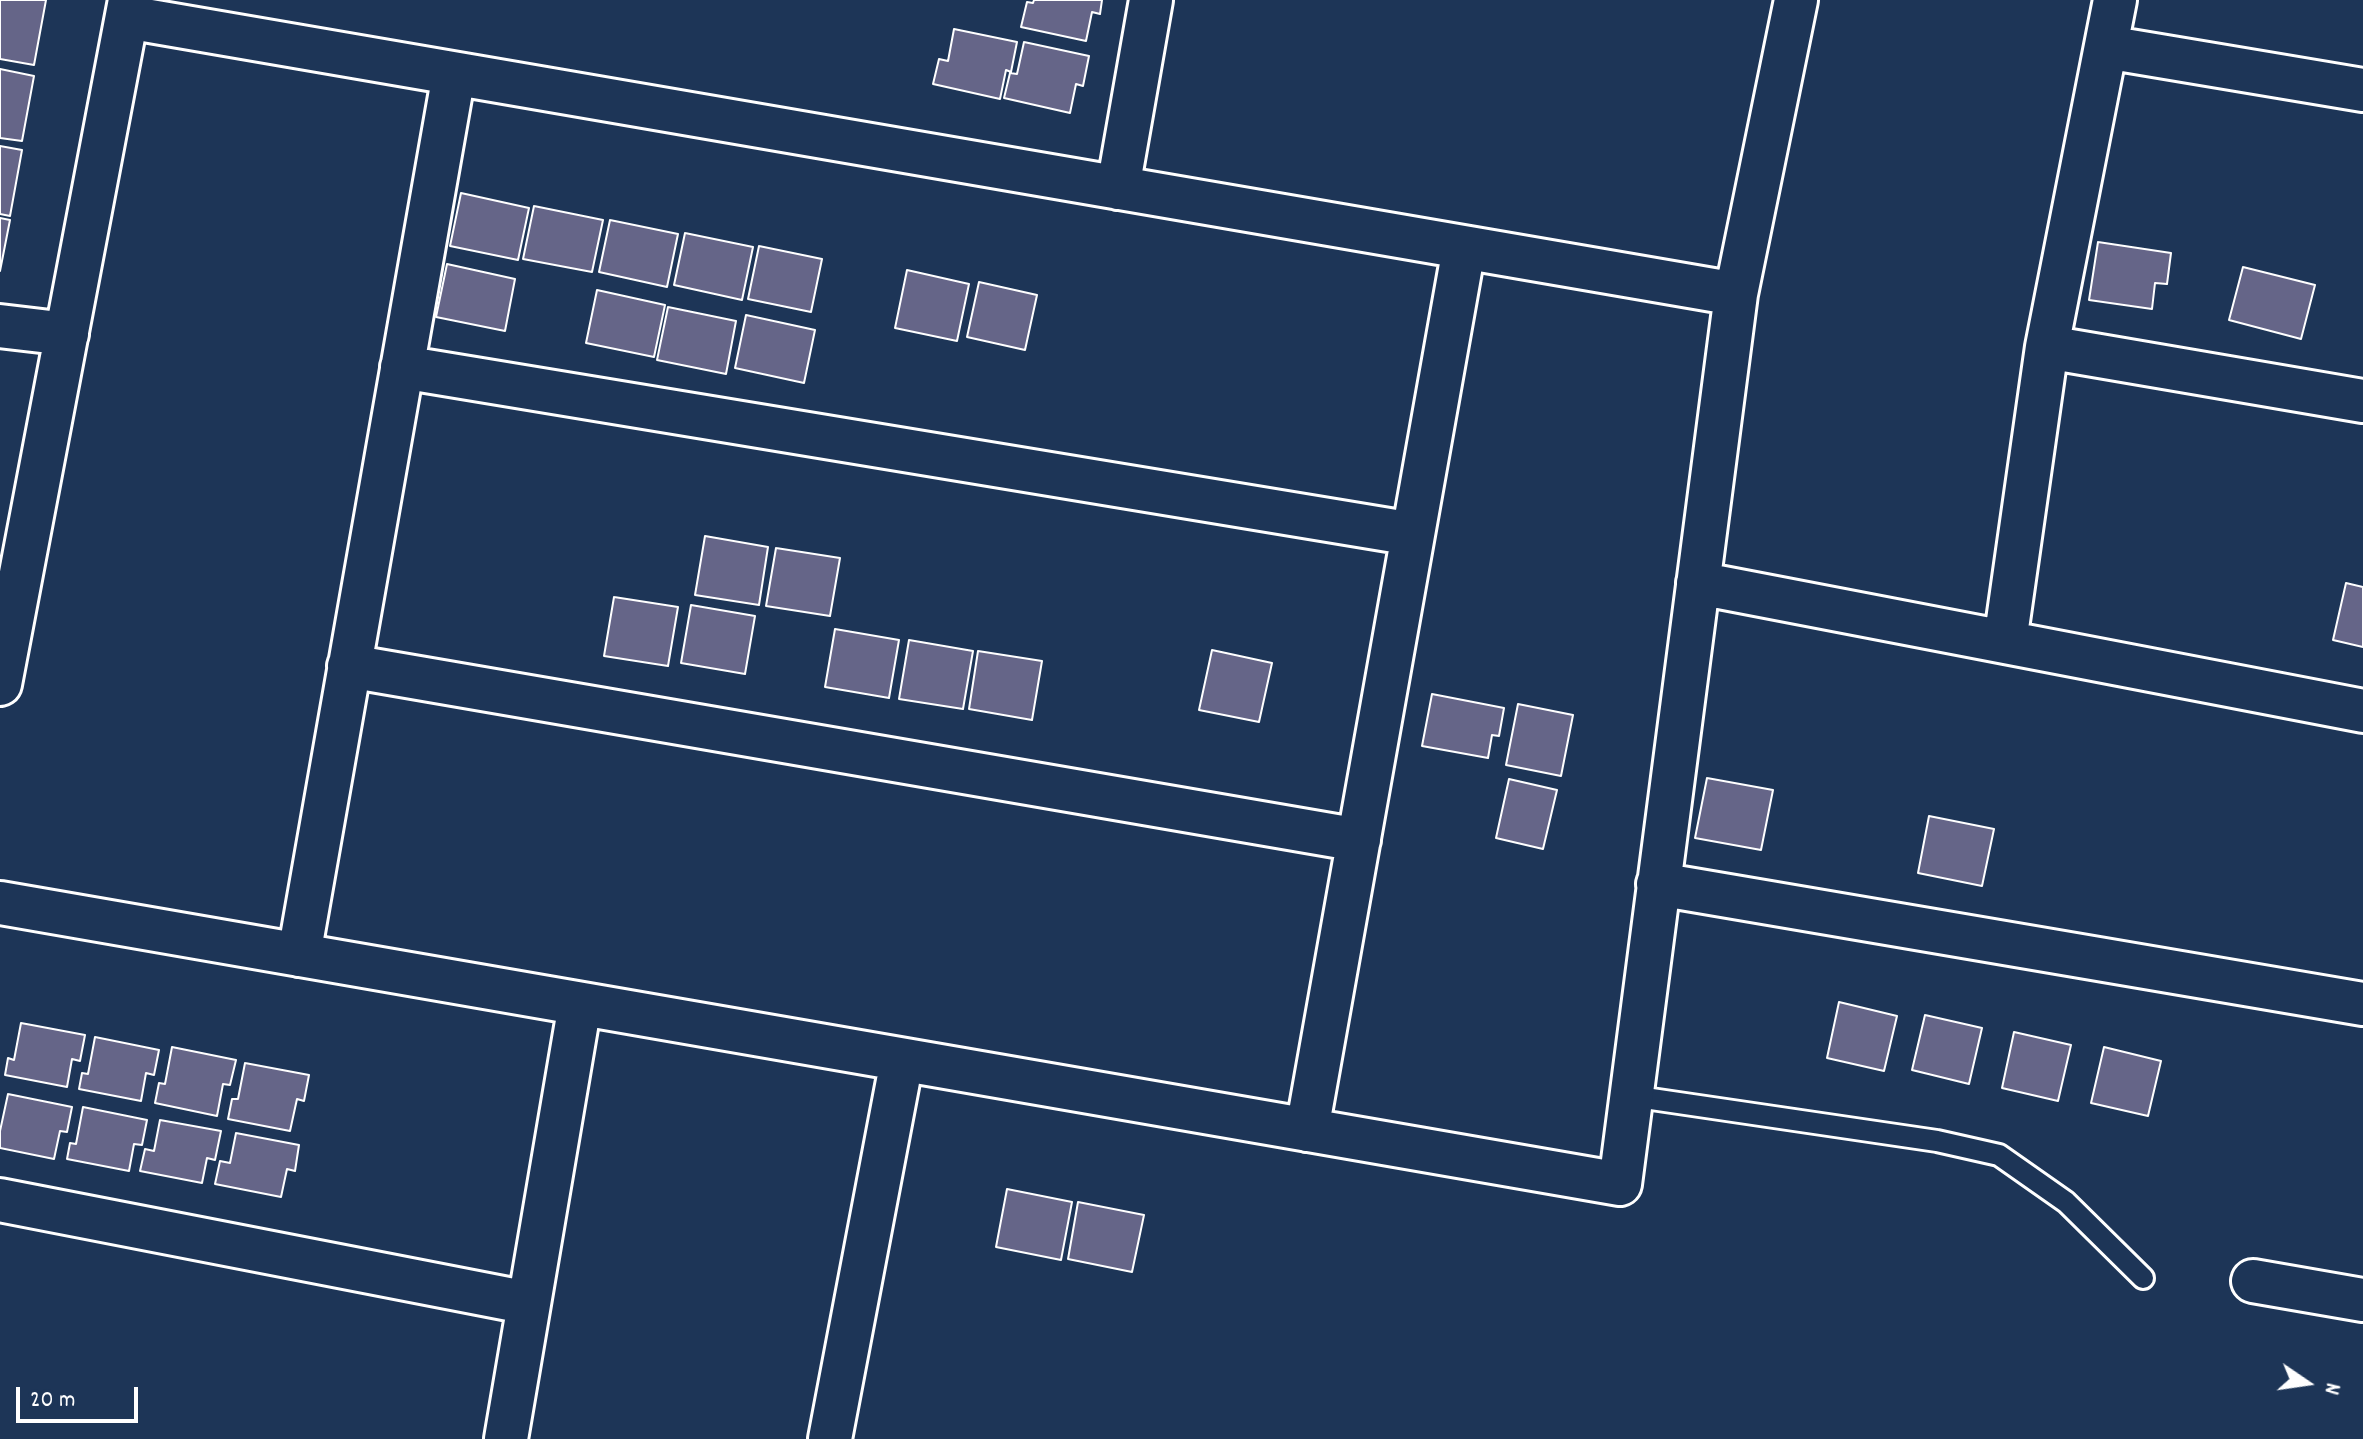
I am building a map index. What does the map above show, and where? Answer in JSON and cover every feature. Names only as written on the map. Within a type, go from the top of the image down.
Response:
[{"type":"street","points":[[1118,188],[1151,0]]},
{"type":"street","points":[[0,903],[1620,1184],[1736,294],[1796,0]]},
{"type":"street","points":[[2005,642],[2047,347],[2115,0]]},
{"type":"street","points":[[0,684],[4,640],[67,334],[128,8],[454,74],[1736,294]]},
{"type":"street","points":[[2106,47],[2363,90]]},
{"type":"street","points":[[299,955],[454,74]]},
{"type":"street","points":[[1307,1130],[1464,248]]},
{"type":"street","points":[[0,326],[67,334]]},
{"type":"street","points":[[2047,347],[2363,401]]},
{"type":"street","points":[[402,367],[1413,534]]},
{"type":"street","points":[[1698,583],[2363,711]]},
{"type":"street","points":[[349,666],[1359,840]]},
{"type":"street","points":[[1658,884],[2363,1004]]},
{"type":"street","points":[[506,1439],[580,1004]]},
{"type":"street","points":[[830,1439],[902,1060]]},
{"type":"street","points":[[0,1200],[529,1303]]},
{"type":"street","points":[[2253,1281],[2363,1300]]},
{"type":"lane","points":[[1631,1096],[1937,1141],[1999,1155],[2066,1202],[2143,1278]]},
{"type":"building","points":[[0,0],[46,0],[34,65],[0,59]]},
{"type":"building","points":[[1034,0],[1102,0],[1100,14],[1092,12],[1086,41],[1021,27],[1027,2],[1033,3]]},
{"type":"building","points":[[954,29],[1017,42],[1011,72],[1006,70],[1000,99],[933,84],[939,59],[948,61]]},
{"type":"building","points":[[1024,42],[1089,56],[1083,86],[1076,84],[1070,113],[1004,98],[1010,73],[1017,74]]},
{"type":"building","points":[[0,69],[34,76],[22,141],[0,138]]},
{"type":"building","points":[[0,146],[22,150],[10,216],[0,214]]},
{"type":"building","points":[[461,193],[529,208],[518,260],[450,246]]},
{"type":"building","points":[[534,206],[603,220],[592,272],[523,259]]},
{"type":"building","points":[[0,218],[10,220],[0,271]]},
{"type":"building","points":[[610,220],[678,234],[667,287],[599,272]]},
{"type":"building","points":[[685,233],[753,247],[742,300],[674,285]]},
{"type":"building","points":[[2098,242],[2171,253],[2167,284],[2155,283],[2152,309],[2089,300]]},
{"type":"building","points":[[759,246],[822,259],[811,312],[748,299]]},
{"type":"building","points":[[447,264],[515,279],[505,331],[436,317]]},
{"type":"building","points":[[2243,267],[2315,285],[2301,339],[2229,320]]},
{"type":"building","points":[[907,270],[969,284],[957,341],[895,328]]},
{"type":"building","points":[[979,282],[1037,295],[1025,350],[967,337]]},
{"type":"building","points":[[597,290],[665,305],[654,357],[586,343]]},
{"type":"building","points":[[668,307],[736,321],[726,374],[657,360]]},
{"type":"building","points":[[746,315],[815,330],[804,383],[735,368]]},
{"type":"building","points":[[705,536],[768,547],[759,605],[695,595]]},
{"type":"building","points":[[776,548],[840,558],[830,616],[766,606]]},
{"type":"building","points":[[2346,583],[2363,587],[2363,647],[2333,640]]},
{"type":"building","points":[[614,597],[678,607],[668,666],[604,656]]},
{"type":"building","points":[[691,605],[755,616],[745,674],[681,663]]},
{"type":"building","points":[[835,629],[899,640],[889,698],[825,687]]},
{"type":"building","points":[[909,640],[973,651],[963,709],[899,699]]},
{"type":"building","points":[[1212,650],[1272,663],[1259,722],[1199,710]]},
{"type":"building","points":[[978,651],[1042,661],[1032,720],[969,709]]},
{"type":"building","points":[[1432,694],[1504,708],[1499,736],[1492,735],[1488,758],[1422,746]]},
{"type":"building","points":[[1518,704],[1573,715],[1561,776],[1506,765]]},
{"type":"building","points":[[1707,778],[1773,790],[1761,850],[1695,838]]},
{"type":"building","points":[[1509,779],[1557,790],[1543,849],[1496,838]]},
{"type":"building","points":[[1929,816],[1994,829],[1982,886],[1918,873]]},
{"type":"building","points":[[1839,1002],[1897,1016],[1884,1071],[1827,1058]]},
{"type":"building","points":[[1925,1015],[1982,1028],[1969,1084],[1912,1070]]},
{"type":"building","points":[[21,1023],[85,1035],[80,1061],[72,1059],[67,1087],[5,1075],[8,1058],[14,1060]]},
{"type":"building","points":[[2014,1032],[2071,1045],[2058,1101],[2002,1088]]},
{"type":"building","points":[[95,1037],[159,1050],[154,1075],[146,1073],[141,1101],[79,1089],[82,1073],[88,1074]]},
{"type":"building","points":[[172,1047],[236,1060],[230,1085],[223,1084],[217,1116],[155,1103],[159,1083],[165,1084]]},
{"type":"building","points":[[2104,1047],[2161,1061],[2148,1116],[2091,1103]]},
{"type":"building","points":[[245,1063],[309,1075],[304,1101],[297,1099],[290,1131],[228,1119],[232,1099],[238,1099]]},
{"type":"building","points":[[8,1094],[72,1107],[67,1132],[60,1131],[54,1159],[0,1148],[0,1131]]},
{"type":"building","points":[[83,1107],[147,1120],[142,1145],[134,1144],[129,1171],[67,1159],[70,1143],[76,1144]]},
{"type":"building","points":[[160,1120],[221,1131],[215,1160],[207,1158],[202,1183],[140,1171],[145,1149],[154,1151]]},
{"type":"building","points":[[236,1133],[299,1145],[295,1171],[287,1169],[281,1197],[215,1184],[220,1161],[230,1163]]},
{"type":"building","points":[[1007,1189],[1072,1202],[1061,1260],[996,1247]]},
{"type":"building","points":[[1078,1202],[1144,1215],[1132,1272],[1068,1259]]}]
